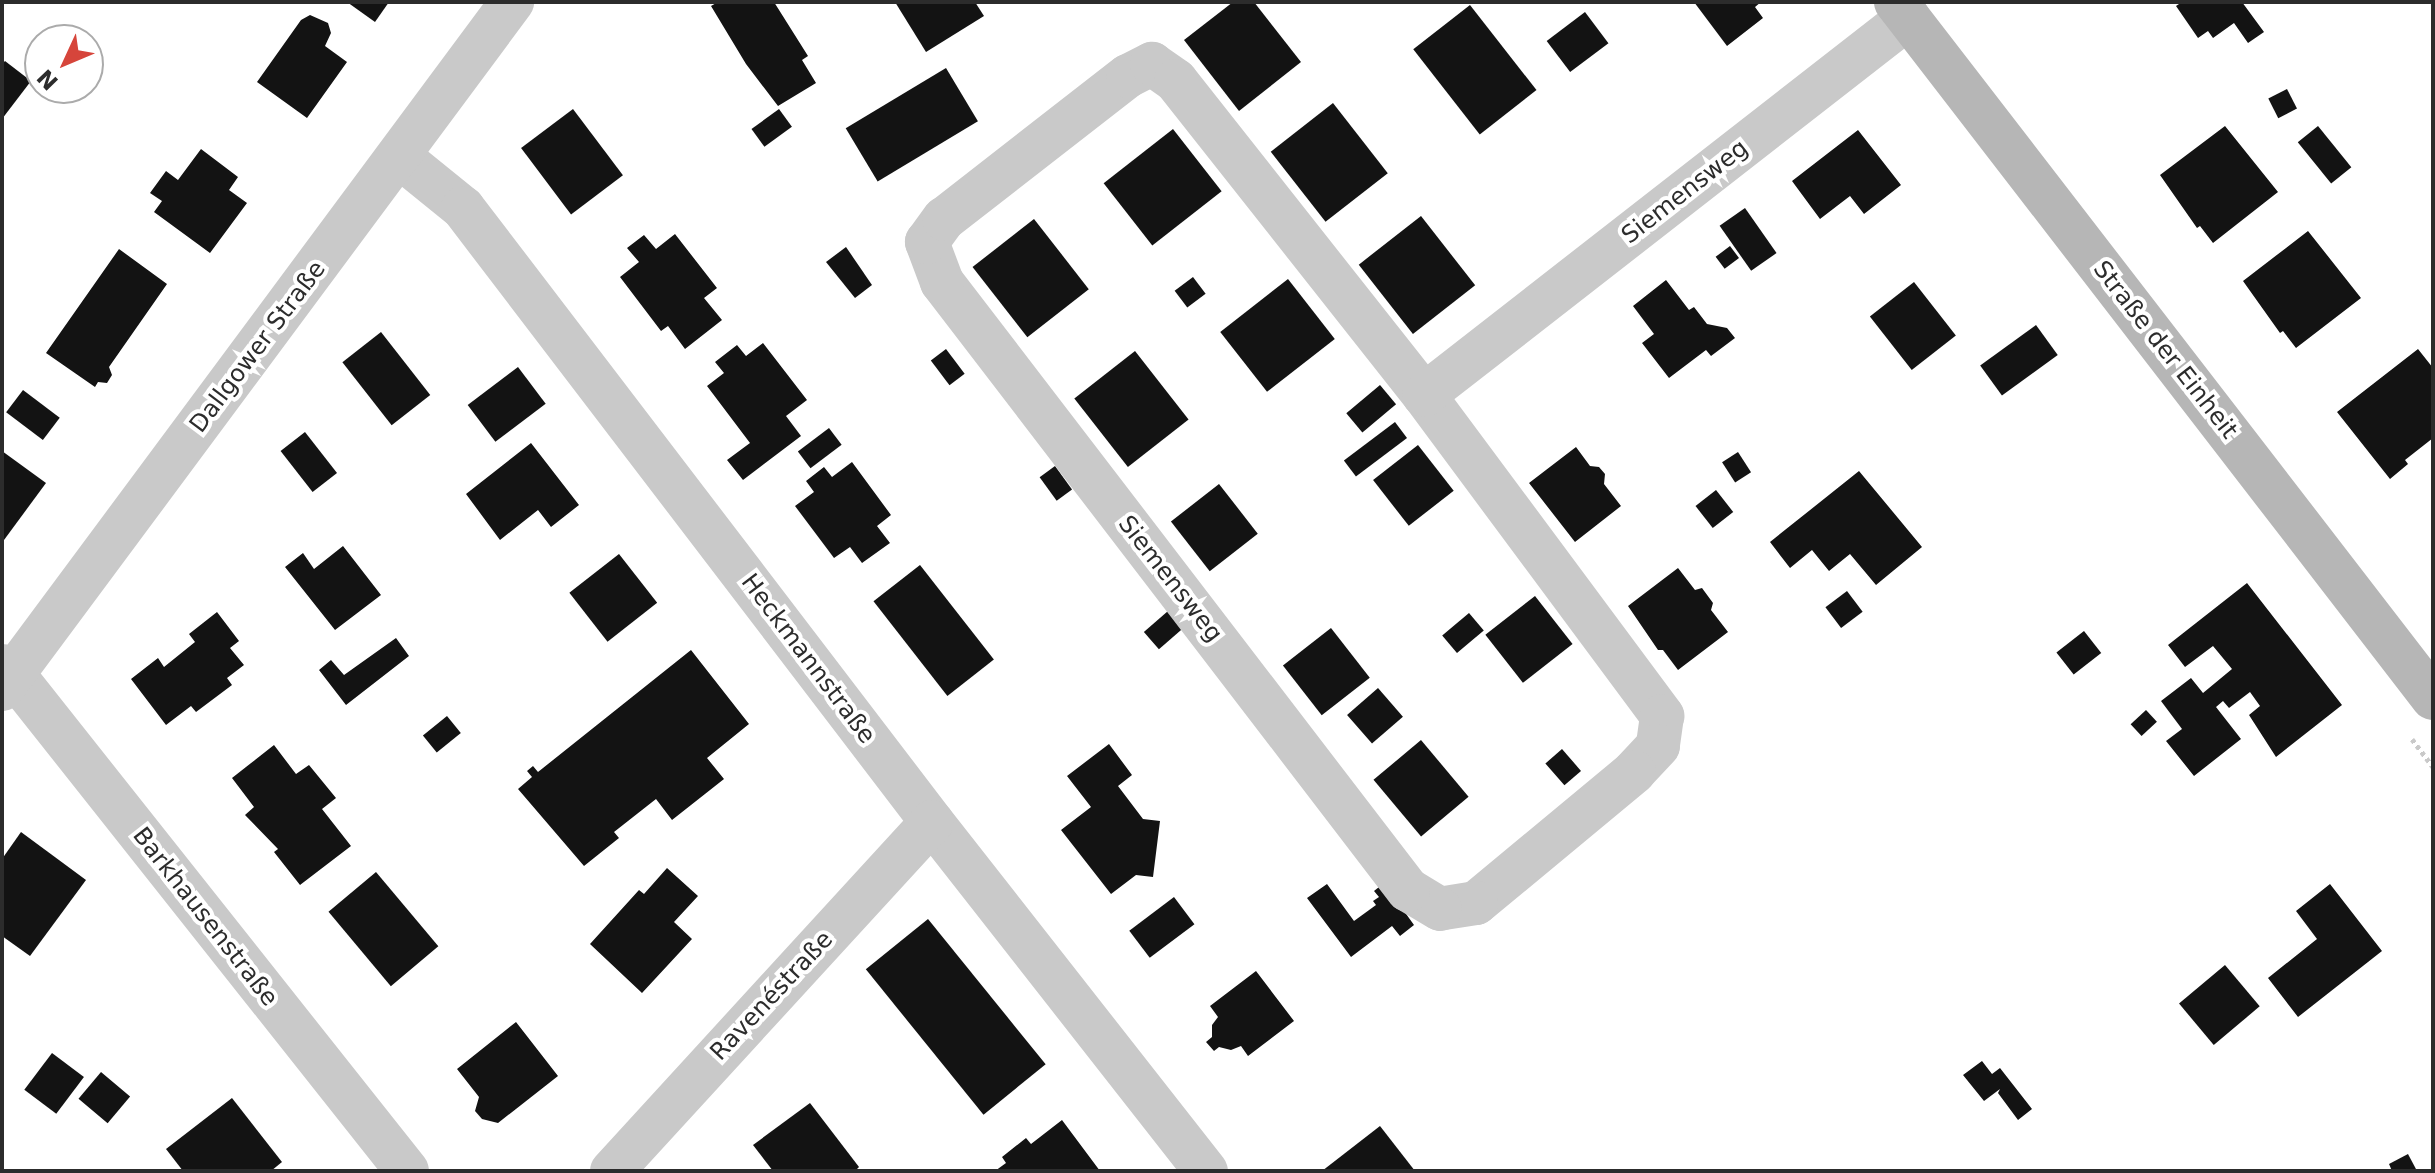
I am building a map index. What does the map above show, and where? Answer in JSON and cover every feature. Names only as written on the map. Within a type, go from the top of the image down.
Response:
[{"type":"street","name":"Dallgower Straße","points":[[6,676],[400,157],[512,2]]},
{"type":"street","name":"Siemensweg","points":[[1424,395],[1902,10]]},
{"type":"street","name":"Straße der Einheit","points":[[1902,10],[2433,698]]},
{"type":"street","name":"Siemensweg","points":[[1152,64],[1176,81],[1424,395],[1662,716],[1658,746],[1634,772],[1476,903],[1440,909],[1408,890],[942,282],[927,242],[944,219],[1128,76],[1152,64]]},
{"type":"street","name":"Heckmannstraße","points":[[400,157],[463,208],[932,822],[1206,1171]]},
{"type":"street","name":"Barkhausenstraße","points":[[6,676],[407,1171]]},
{"type":"street","name":"Ravenéstraße","points":[[612,1171],[932,822]]},
{"type":"building","points":[[347,2],[389,2],[375,22]]},
{"type":"building","points":[[718,2],[774,2],[808,56],[802,60],[816,83],[778,106],[746,64],[711,6]]},
{"type":"building","points":[[895,2],[975,2],[984,16],[926,52]]},
{"type":"building","points":[[1233,2],[1254,2],[1301,62],[1239,111],[1184,40]]},
{"type":"building","points":[[1694,2],[1761,2],[1755,7],[1763,18],[1727,46]]},
{"type":"building","points":[[2182,2],[2242,2],[2264,32],[2248,43],[2234,23],[2213,38],[2208,31],[2198,38],[2176,6]]},
{"type":"building","points":[[1470,5],[1536,90],[1480,134],[1413,49]]},
{"type":"building","points":[[1585,12],[1608,43],[1570,72],[1547,41]]},
{"type":"building","points":[[310,15],[328,23],[331,33],[325,46],[347,62],[307,118],[257,82],[301,20]]},
{"type":"building","points":[[5,61],[24,76],[24,90],[2,119],[2,64]]},
{"type":"building","points":[[946,68],[978,121],[878,181],[846,128]]},
{"type":"building","points":[[2287,89],[2297,109],[2278,118],[2268,99]]},
{"type":"building","points":[[1333,103],[1388,173],[1326,222],[1271,152]]},
{"type":"building","points":[[573,109],[623,175],[571,214],[521,148]]},
{"type":"building","points":[[779,109],[792,127],[764,147],[751,129]]},
{"type":"building","points":[[2225,126],[2278,192],[2213,243],[2200,226],[2197,228],[2160,175]]},
{"type":"building","points":[[2318,126],[2351,167],[2331,184],[2298,142]]},
{"type":"building","points":[[1173,129],[1222,191],[1152,245],[1104,183]]},
{"type":"building","points":[[1858,130],[1901,185],[1864,214],[1850,196],[1820,219],[1792,181]]},
{"type":"building","points":[[201,149],[238,177],[229,190],[247,203],[210,253],[154,212],[162,201],[150,193],[166,171],[178,180]]},
{"type":"building","points":[[1745,208],[1777,253],[1751,271],[1720,226]]},
{"type":"building","points":[[1421,216],[1475,285],[1413,334],[1359,265]]},
{"type":"building","points":[[1034,219],[1089,289],[1027,337],[973,267]]},
{"type":"building","points":[[2308,231],[2361,298],[2296,348],[2283,331],[2280,333],[2243,281]]},
{"type":"building","points":[[675,234],[717,288],[704,298],[722,320],[685,349],[668,326],[661,331],[620,277],[639,262],[627,248],[644,235],[656,249]]},
{"type":"building","points":[[1730,246],[1739,258],[1725,269],[1716,257]]},
{"type":"building","points":[[846,247],[872,285],[855,298],[826,262]]},
{"type":"building","points":[[119,249],[167,284],[109,367],[112,375],[107,383],[98,382],[95,387],[46,353]]},
{"type":"building","points":[[1193,277],[1206,294],[1187,308],[1175,291]]},
{"type":"building","points":[[1288,279],[1335,339],[1267,392],[1220,332]]},
{"type":"building","points":[[1666,280],[1689,310],[1694,307],[1707,324],[1727,328],[1735,338],[1711,356],[1706,350],[1669,378],[1642,343],[1654,334],[1633,306]]},
{"type":"building","points":[[1914,282],[1956,336],[1912,370],[1870,316]]},
{"type":"building","points":[[2036,325],[2058,355],[2002,395],[1980,366]]},
{"type":"building","points":[[381,332],[430,395],[392,425],[342,362]]},
{"type":"building","points":[[763,343],[807,400],[786,416],[801,436],[743,480],[727,460],[750,443],[707,386],[724,373],[715,362],[737,345],[746,356]]},
{"type":"building","points":[[946,349],[965,374],[949,385],[931,360]]},
{"type":"building","points":[[2418,349],[2433,368],[2433,438],[2405,460],[2408,464],[2390,479],[2337,412]]},
{"type":"building","points":[[1135,351],[1189,420],[1128,467],[1074,398]]},
{"type":"building","points":[[518,367],[546,404],[495,442],[468,405]]},
{"type":"building","points":[[1380,385],[1396,404],[1362,432],[1346,413]]},
{"type":"building","points":[[23,390],[60,418],[43,440],[6,412]]},
{"type":"building","points":[[1395,422],[1407,438],[1356,476],[1344,461]]},
{"type":"building","points":[[829,428],[842,445],[810,468],[798,451]]},
{"type":"building","points":[[305,432],[337,473],[313,492],[281,451]]},
{"type":"building","points":[[531,443],[579,505],[551,527],[538,510],[500,540],[466,494]]},
{"type":"building","points":[[1418,445],[1454,491],[1409,526],[1373,480]]},
{"type":"building","points":[[1576,447],[1590,466],[1599,467],[1605,474],[1604,484],[1621,506],[1575,542],[1529,483]]},
{"type":"building","points":[[2,451],[46,483],[4,540],[2,539]]},
{"type":"building","points":[[1738,452],[1751,472],[1735,482],[1722,462]]},
{"type":"building","points":[[852,462],[891,515],[877,526],[890,543],[862,563],[850,547],[834,558],[795,506],[814,492],[806,481],[824,467],[832,477]]},
{"type":"building","points":[[1055,466],[1072,489],[1057,501],[1040,477]]},
{"type":"building","points":[[1859,471],[1922,547],[1876,585],[1850,554],[1829,571],[1812,550],[1790,568],[1770,542]]},
{"type":"building","points":[[1219,484],[1258,534],[1210,571],[1171,522]]},
{"type":"building","points":[[1716,490],[1733,512],[1713,528],[1696,506]]},
{"type":"building","points":[[343,546],[381,595],[335,630],[285,567],[303,553],[314,569]]},
{"type":"building","points":[[619,554],[657,603],[608,642],[569,593]]},
{"type":"building","points":[[920,565],[994,660],[947,696],[874,601]]},
{"type":"building","points":[[1678,568],[1695,590],[1702,588],[1713,603],[1711,610],[1728,632],[1678,670],[1663,650],[1658,650],[1628,606]]},
{"type":"building","points":[[2247,583],[2342,705],[2276,757],[2249,715],[2260,706],[2250,692],[2229,708],[2223,701],[2216,707],[2241,739],[2194,776],[2166,741],[2182,729],[2161,701],[2191,678],[2203,693],[2232,669],[2213,646],[2185,667],[2168,645]]},
{"type":"building","points":[[1847,591],[1863,612],[1841,628],[1825,607]]},
{"type":"building","points":[[1535,596],[1573,644],[1523,683],[1485,635]]},
{"type":"building","points":[[1168,611],[1183,628],[1159,649],[1144,632]]},
{"type":"building","points":[[217,612],[239,641],[230,648],[244,665],[227,678],[232,685],[196,712],[191,706],[166,725],[131,679],[158,658],[164,667],[195,642],[189,634]]},
{"type":"building","points":[[1469,613],[1484,631],[1457,653],[1442,635]]},
{"type":"building","points":[[1331,628],[1370,678],[1322,715],[1283,666]]},
{"type":"building","points":[[2084,631],[2101,653],[2074,675],[2056,653]]},
{"type":"building","points":[[396,638],[409,656],[346,705],[319,670],[331,660],[344,675]]},
{"type":"building","points":[[691,650],[749,724],[707,758],[724,779],[672,820],[656,799],[614,832],[619,838],[584,866],[518,789],[532,777],[527,771],[533,766],[538,772]]},
{"type":"building","points":[[1378,688],[1403,717],[1372,744],[1347,715]]},
{"type":"building","points":[[2146,710],[2157,722],[2142,736],[2131,724]]},
{"type":"building","points":[[447,716],[461,733],[437,753],[423,736]]},
{"type":"building","points":[[1421,740],[1469,797],[1421,837],[1374,780]]},
{"type":"building","points":[[1109,744],[1132,775],[1118,786],[1143,819],[1160,821],[1153,877],[1136,875],[1111,894],[1061,830],[1091,807],[1067,776]]},
{"type":"building","points":[[274,745],[296,774],[309,765],[336,798],[322,809],[351,846],[300,885],[274,852],[278,849],[245,815],[254,807],[232,778]]},
{"type":"building","points":[[1562,749],[1581,771],[1564,785],[1545,763]]},
{"type":"building","points":[[21,832],[86,880],[30,956],[2,936],[2,859]]},
{"type":"building","points":[[667,868],[698,896],[674,922],[692,939],[642,993],[590,944],[639,890],[644,894]]},
{"type":"building","points":[[376,872],[438,946],[391,986],[329,912]]},
{"type":"building","points":[[1384,883],[1414,925],[1400,936],[1392,926],[1351,957],[1307,898],[1327,884],[1354,921],[1376,905],[1373,901],[1379,897],[1374,891]]},
{"type":"building","points":[[2330,884],[2382,951],[2298,1017],[2268,978],[2317,939],[2296,911]]},
{"type":"building","points":[[1174,897],[1194,924],[1150,958],[1129,931]]},
{"type":"building","points":[[928,919],[1046,1064],[984,1115],[866,969]]},
{"type":"building","points":[[2225,965],[2260,1006],[2214,1045],[2179,1004]]},
{"type":"building","points":[[1256,971],[1294,1021],[1248,1056],[1241,1046],[1231,1050],[1219,1047],[1214,1051],[1206,1042],[1212,1037],[1212,1025],[1218,1017],[1210,1006]]},
{"type":"building","points":[[516,1022],[558,1076],[498,1123],[482,1119],[475,1111],[479,1097],[457,1069]]},
{"type":"building","points":[[52,1053],[84,1077],[56,1114],[24,1090]]},
{"type":"building","points":[[1982,1061],[1992,1074],[2000,1068],[2032,1109],[2018,1120],[1998,1093],[2000,1089],[1984,1101],[1963,1075]]},
{"type":"building","points":[[101,1072],[130,1096],[108,1123],[79,1099]]},
{"type":"building","points":[[232,1098],[282,1162],[271,1171],[183,1171],[166,1149]]},
{"type":"building","points":[[810,1103],[859,1167],[855,1171],[773,1171],[753,1145]]},
{"type":"building","points":[[1062,1120],[1100,1171],[995,1171],[1006,1163],[1002,1157],[1026,1138],[1031,1144]]},
{"type":"building","points":[[1380,1126],[1415,1171],[1322,1171]]},
{"type":"building","points":[[2408,1154],[2417,1171],[2392,1171],[2389,1164]]}]
